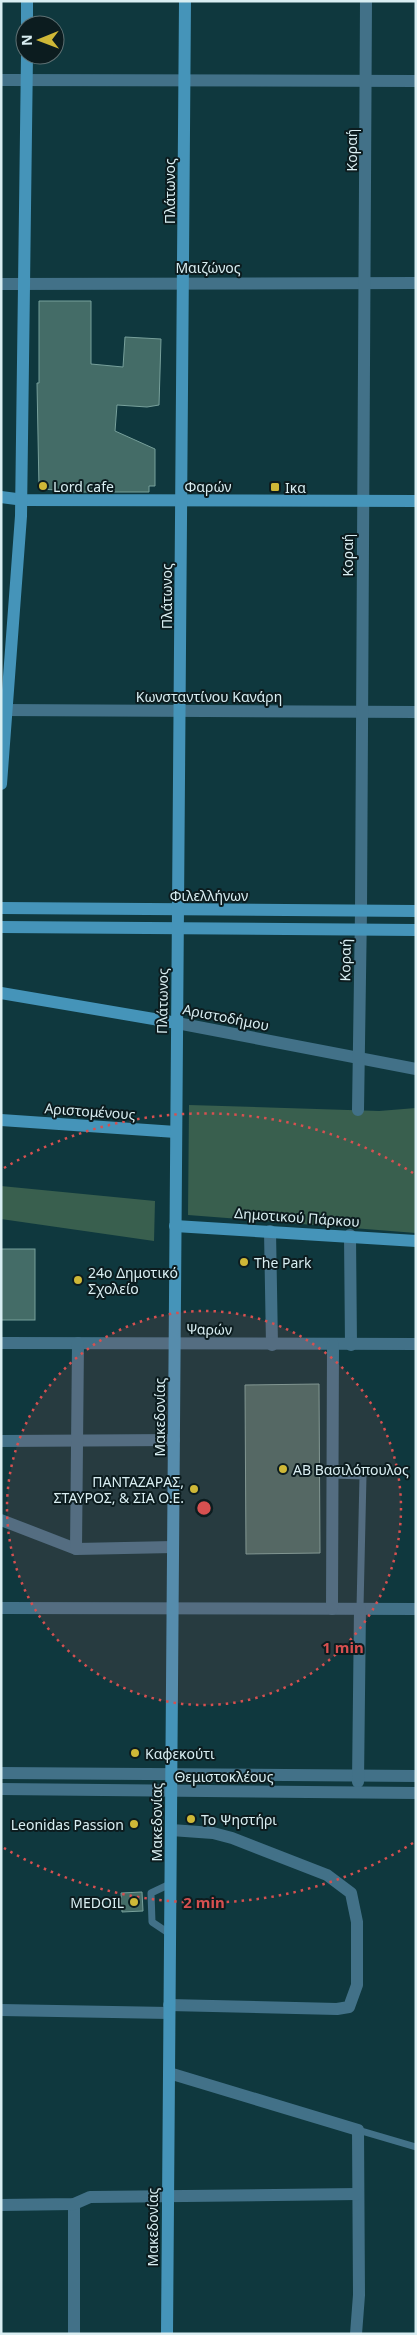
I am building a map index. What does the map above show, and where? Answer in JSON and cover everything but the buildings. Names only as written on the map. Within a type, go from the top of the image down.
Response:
[{"type":"street","points":[[27,1],[27,15]]},
{"type":"street","name":"Πλάτωνος","points":[[176,1190],[186,1]]},
{"type":"street","name":"Κοραή","points":[[358,1110],[361,930],[366,1]]},
{"type":"street","points":[[1,784],[4,710],[21,500],[27,65]]},
{"type":"street","points":[[1,80],[416,80]]},
{"type":"street","name":"Μαιζώνος","points":[[1,284],[183,282],[416,283]]},
{"type":"street","name":"Φαρών","points":[[1,497],[21,500],[416,501]]},
{"type":"street","name":"Κωνσταντίνου Κανάρη","points":[[4,710],[416,712]]},
{"type":"street","name":"Φιλελλήνων","points":[[1,908],[416,911]]},
{"type":"street","points":[[1,927],[416,930]]},
{"type":"street","name":"Αριστοδήμου","points":[[1,993],[177,1022],[416,1069]]},
{"type":"street","name":"Αριστομένους","points":[[1,1120],[176,1132]]},
{"type":"street","name":"Μακεδονίας","points":[[166,2334],[176,1190]]},
{"type":"street","name":"Δημοτικού Πάρκου","points":[[176,1226],[350,1235],[416,1241]]},
{"type":"street","points":[[270,1231],[272,1345]]},
{"type":"street","points":[[350,1235],[351,1345]]},
{"type":"street","name":"Ψαρών","points":[[1,1343],[416,1344]]},
{"type":"street","points":[[76,1549],[78,1343]]},
{"type":"street","points":[[332,1608],[333,1345]]},
{"type":"street","points":[[1,1441],[174,1440]]},
{"type":"street","points":[[1,1520],[76,1549],[173,1547]]},
{"type":"street","points":[[1,1608],[416,1608]]},
{"type":"street","points":[[358,1792],[360,1608]]},
{"type":"street","name":"Θεμιστοκλέους","points":[[1,1773],[416,1776]]},
{"type":"street","name":"Θεμιστοκλέους","points":[[1,1789],[416,1792]]},
{"type":"street","points":[[1,2010],[337,2009],[348,2007],[357,1985],[357,1922],[351,1893],[327,1874],[232,1838],[213,1833],[171,1830]]},
{"type":"street","points":[[169,2073],[358,2130],[359,2295],[356,2334]]},
{"type":"street","points":[[1,2204],[74,2204],[90,2197],[358,2194]]},
{"type":"street","points":[[74,2204],[74,2334]]},
{"type":"lane","points":[[332,1476],[362,1476],[360,1608]]},
{"type":"lane","points":[[170,1884],[151,1894],[152,1922],[170,1934]]},
{"type":"lane","points":[[358,2130],[416,2147]]},
{"type":"green space","points":[[189,1105],[379,1111],[416,1108],[416,1233],[188,1215]]},
{"type":"green space","points":[[1,1186],[155,1201],[154,1241],[1,1219]]},
{"type":"place","name":"Lord cafe","points":[[43,486]]},
{"type":"place","name":"Ικα","points":[[275,487]]},
{"type":"place","name":"The Park","points":[[244,1262]]},
{"type":"place","name":"24ο Δημοτικό Σχολείο","points":[[78,1280]]},
{"type":"place","name":"ΑΒ Βασιλόπουλος","points":[[283,1469]]},
{"type":"place","name":"ΠΑΝΤΑΖΑΡΑΣ, ΣΤΑΥΡΟΣ, & ΣΙΑ Ο.Ε.","points":[[194,1489]]},
{"type":"place","name":"Καφεκούτι","points":[[135,1753]]},
{"type":"place","name":"Το Ψηστήρι","points":[[191,1819]]},
{"type":"place","name":"Leonidas Passion","points":[[134,1824]]},
{"type":"place","name":"MEDOIL","points":[[134,1902]]}]
